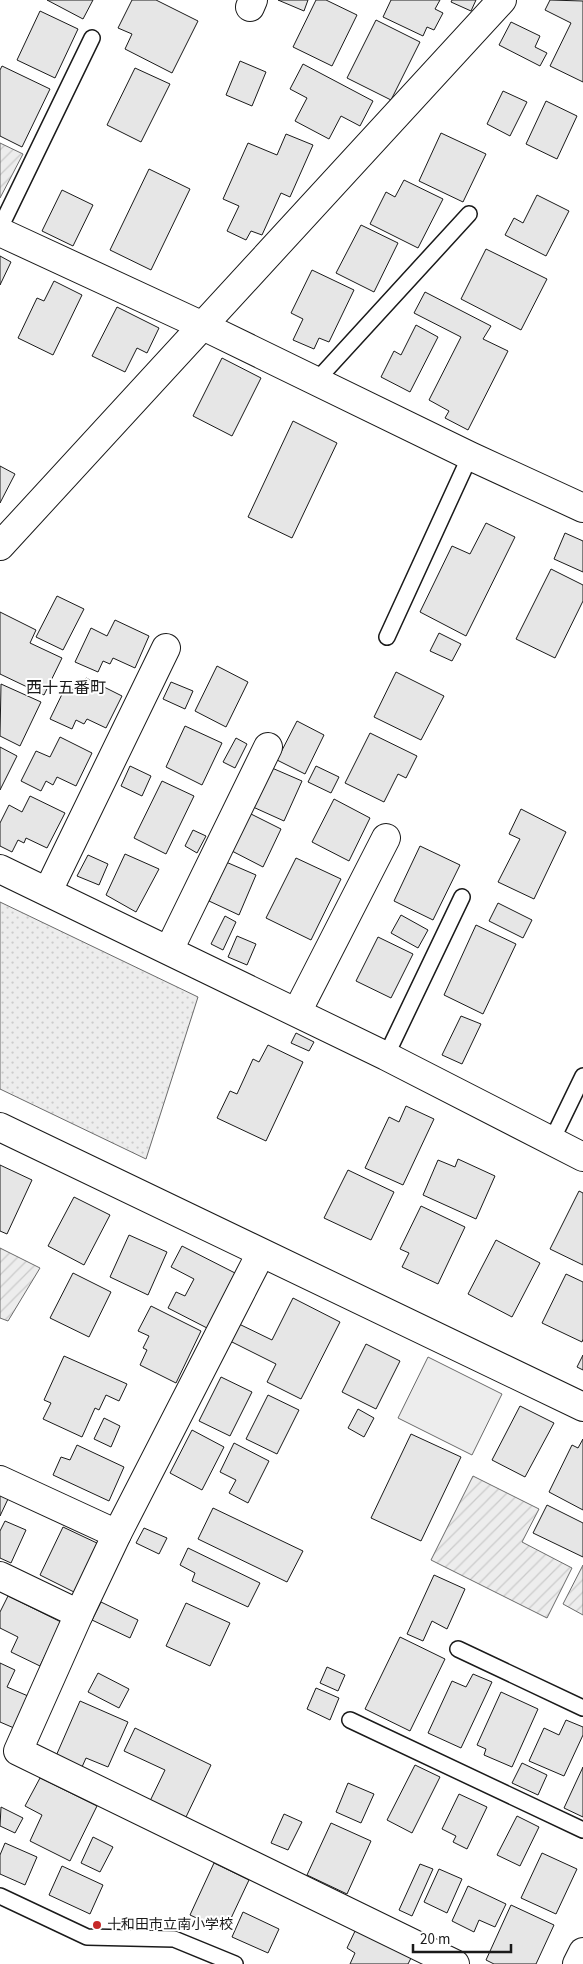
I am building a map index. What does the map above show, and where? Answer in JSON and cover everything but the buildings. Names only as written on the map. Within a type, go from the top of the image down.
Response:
[{"type":"street","points":[[0,546],[502,0]]},
{"type":"street","points":[[0,232],[203,326],[470,456],[583,508]]},
{"type":"street","points":[[48,891],[166,648]]},
{"type":"street","points":[[169,950],[268,747]]},
{"type":"street","points":[[297,1012],[386,838]]},
{"type":"street","points":[[0,869],[297,1012],[583,1157]]},
{"type":"street","points":[[0,1127],[583,1407]]},
{"type":"street","points":[[261,1253],[117,1534],[18,1750],[455,1964]]},
{"type":"street","points":[[0,1480],[117,1534]]},
{"type":"street","points":[[0,1576],[79,1614]]},
{"type":"street","points":[[577,1964],[583,1952]]},
{"type":"lane","points":[[0,228],[92,38]]},
{"type":"lane","points":[[316,381],[468,214]]},
{"type":"lane","points":[[387,637],[470,456]]},
{"type":"lane","points":[[386,1056],[462,897]]},
{"type":"lane","points":[[551,1142],[583,1076]]},
{"type":"lane","points":[[458,1649],[583,1708]]},
{"type":"lane","points":[[350,1720],[583,1830]]},
{"type":"lane","points":[[0,1896],[87,1937],[174,1939],[235,1964]]},
{"type":"shaded area","points":[[0,143],[23,154],[0,198]]},
{"type":"shaded area","points":[[0,902],[198,997],[146,1159],[0,1089]]},
{"type":"shaded area","points":[[0,1248],[40,1268],[8,1321],[0,1318]]},
{"type":"shaded area","points":[[428,1357],[502,1394],[472,1455],[398,1418]]},
{"type":"shaded area","points":[[473,1476],[539,1509],[522,1542],[572,1568],[547,1618],[431,1560]]},
{"type":"shaded area","points":[[583,1565],[583,1615],[563,1604]]},
{"type":"place","name":"十和田市立南小学校","points":[[97,1925]]},
{"type":"district","name":"西十五番町","points":[[66,688]]}]
